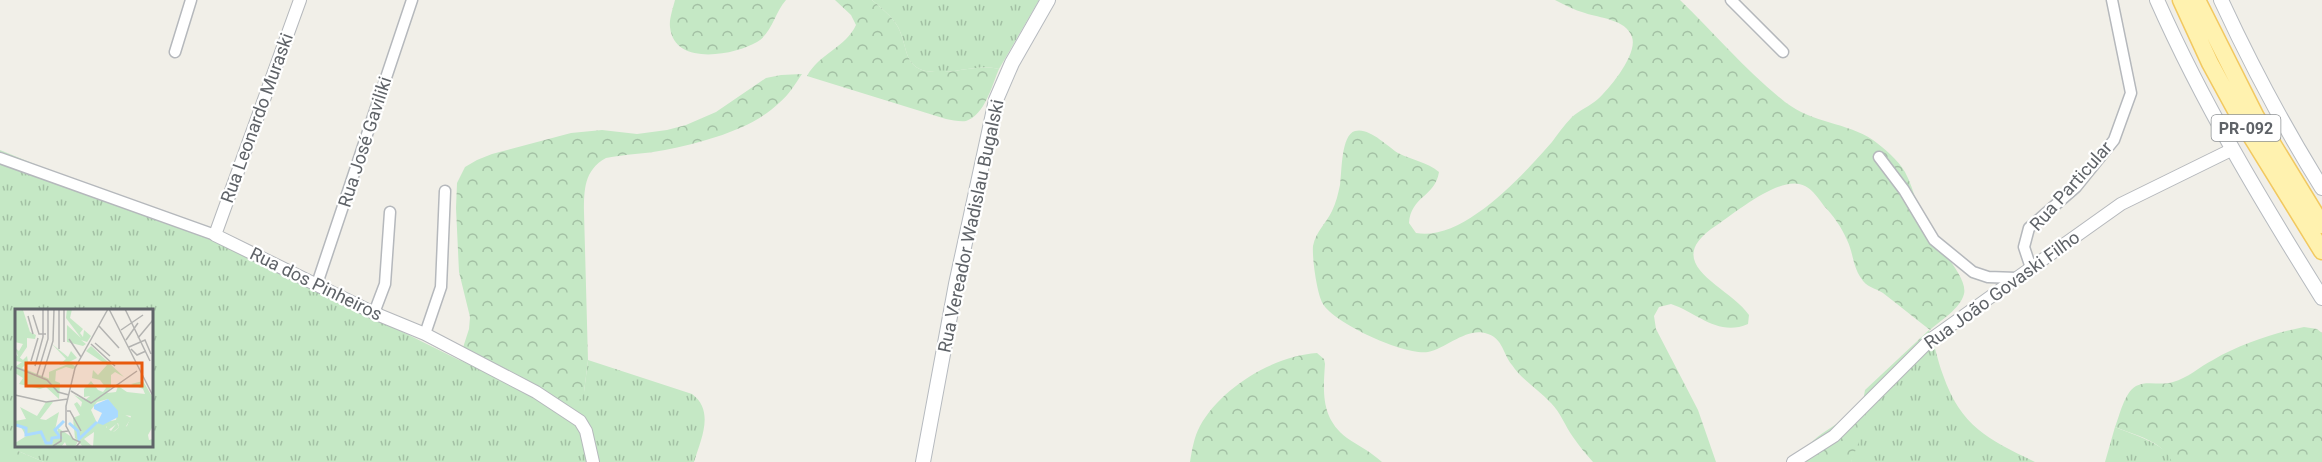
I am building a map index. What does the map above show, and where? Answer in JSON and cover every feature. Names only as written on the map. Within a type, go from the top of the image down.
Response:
[{"type":"main road","name":"Rua Vereador Wadislau Bugalski","points":[[923,462],[960,266],[996,99],[1012,63],[1048,0]]},
{"type":"main road","points":[[2157,0],[2181,53],[2233,149],[2322,298]]},
{"type":"main road","name":"PR-092","points":[[2181,0],[2210,63],[2240,118],[2322,251]]},
{"type":"main road","name":"PR-092","points":[[2197,0],[2256,117],[2322,225]]},
{"type":"main road","name":"PR-092","points":[[2221,0],[2248,58],[2290,136],[2322,188]]},
{"type":"street","points":[[175,52],[191,0]]},
{"type":"street","name":"Rua Leonardo Muraski","points":[[215,235],[300,0]]},
{"type":"street","name":"Rua José Gaviliki","points":[[318,284],[412,0]]},
{"type":"street","points":[[1731,0],[1783,52]]},
{"type":"street","name":"Rua Particular","points":[[2031,268],[2024,247],[2029,228],[2076,187],[2114,140],[2131,93],[2112,0]]},
{"type":"street","name":"Rua João Govaski Filho","points":[[1793,462],[1834,436],[1930,340],[2031,268],[2121,204],[2233,149]]},
{"type":"street","points":[[1879,157],[1904,190],[1934,240],[1973,272],[1988,277],[2017,278]]},
{"type":"street","name":"Rua dos Pinheiros","points":[[0,158],[215,235],[374,313],[425,334],[536,392],[580,421],[586,431],[592,462]]},
{"type":"street","points":[[425,334],[441,287],[445,191]]},
{"type":"street","points":[[374,313],[385,284],[390,212]]},
{"type":"green space","points":[[675,0],[786,0],[770,28],[757,42],[735,51],[707,54],[693,53],[682,48],[674,40],[670,24]]},
{"type":"green space","points":[[835,0],[872,0],[896,23],[908,57],[917,68],[924,71],[999,69],[987,99],[978,113],[966,121],[946,119],[807,76],[818,62],[852,33],[856,25],[851,15]]},
{"type":"green space","points":[[872,0],[1039,0],[999,69],[935,72],[924,71],[912,63],[896,23]]},
{"type":"green space","points":[[1555,0],[1680,0],[1744,66],[1785,102],[1807,115],[1863,134],[1877,143],[1895,159],[1905,172],[1927,229],[1958,272],[1964,287],[1964,294],[1959,305],[1930,330],[1883,293],[1865,283],[1856,269],[1849,245],[1840,226],[1816,195],[1805,186],[1796,183],[1772,189],[1747,204],[1700,239],[1694,251],[1695,263],[1714,284],[1749,315],[1748,324],[1727,328],[1718,326],[1671,304],[1659,307],[1654,316],[1656,329],[1698,410],[1716,462],[1593,462],[1570,433],[1554,407],[1516,370],[1500,343],[1493,336],[1480,332],[1473,333],[1435,350],[1418,352],[1372,337],[1330,312],[1323,304],[1319,293],[1313,246],[1316,236],[1330,216],[1336,202],[1345,146],[1350,134],[1355,131],[1366,132],[1398,153],[1424,163],[1439,172],[1433,187],[1414,207],[1409,223],[1416,233],[1434,233],[1453,227],[1472,217],[1509,188],[1572,117],[1598,99],[1616,79],[1631,52],[1633,44],[1629,31],[1612,20],[1577,10]]},
{"type":"green space","points":[[802,74],[779,103],[755,121],[741,128],[680,147],[606,158],[593,168],[584,196],[588,360],[581,399],[571,402],[550,397],[459,360],[469,329],[470,317],[459,272],[456,208],[457,183],[465,167],[492,154],[571,133],[602,130],[637,134],[686,125],[716,112],[766,78]]},
{"type":"green space","points":[[0,150],[206,234],[459,360],[550,397],[584,392],[588,360],[692,394],[699,401],[705,417],[703,435],[694,462],[44,462],[18,451],[0,451]]},
{"type":"green space","points":[[2304,327],[2317,329],[2322,333],[2322,462],[2172,462],[2168,455],[2155,444],[2115,427],[2125,399],[2136,386],[2178,380],[2223,354],[2246,344]]},
{"type":"green space","points":[[1929,330],[1950,393],[1958,407],[1978,429],[1990,438],[2035,462],[1851,462],[1864,411],[1865,390]]},
{"type":"green space","points":[[1317,353],[1324,359],[1324,395],[1332,422],[1347,438],[1382,462],[1190,462],[1200,426],[1221,399],[1250,376],[1266,367],[1300,355]]},
{"type":"green space","points":[[1864,411],[1867,421],[1851,462],[1796,462],[1817,437]]},
{"type":"green space","points":[[2115,427],[2163,449],[2175,462],[2105,462]]},
{"type":"green space","points":[[0,451],[18,451],[44,462],[0,462]]}]
